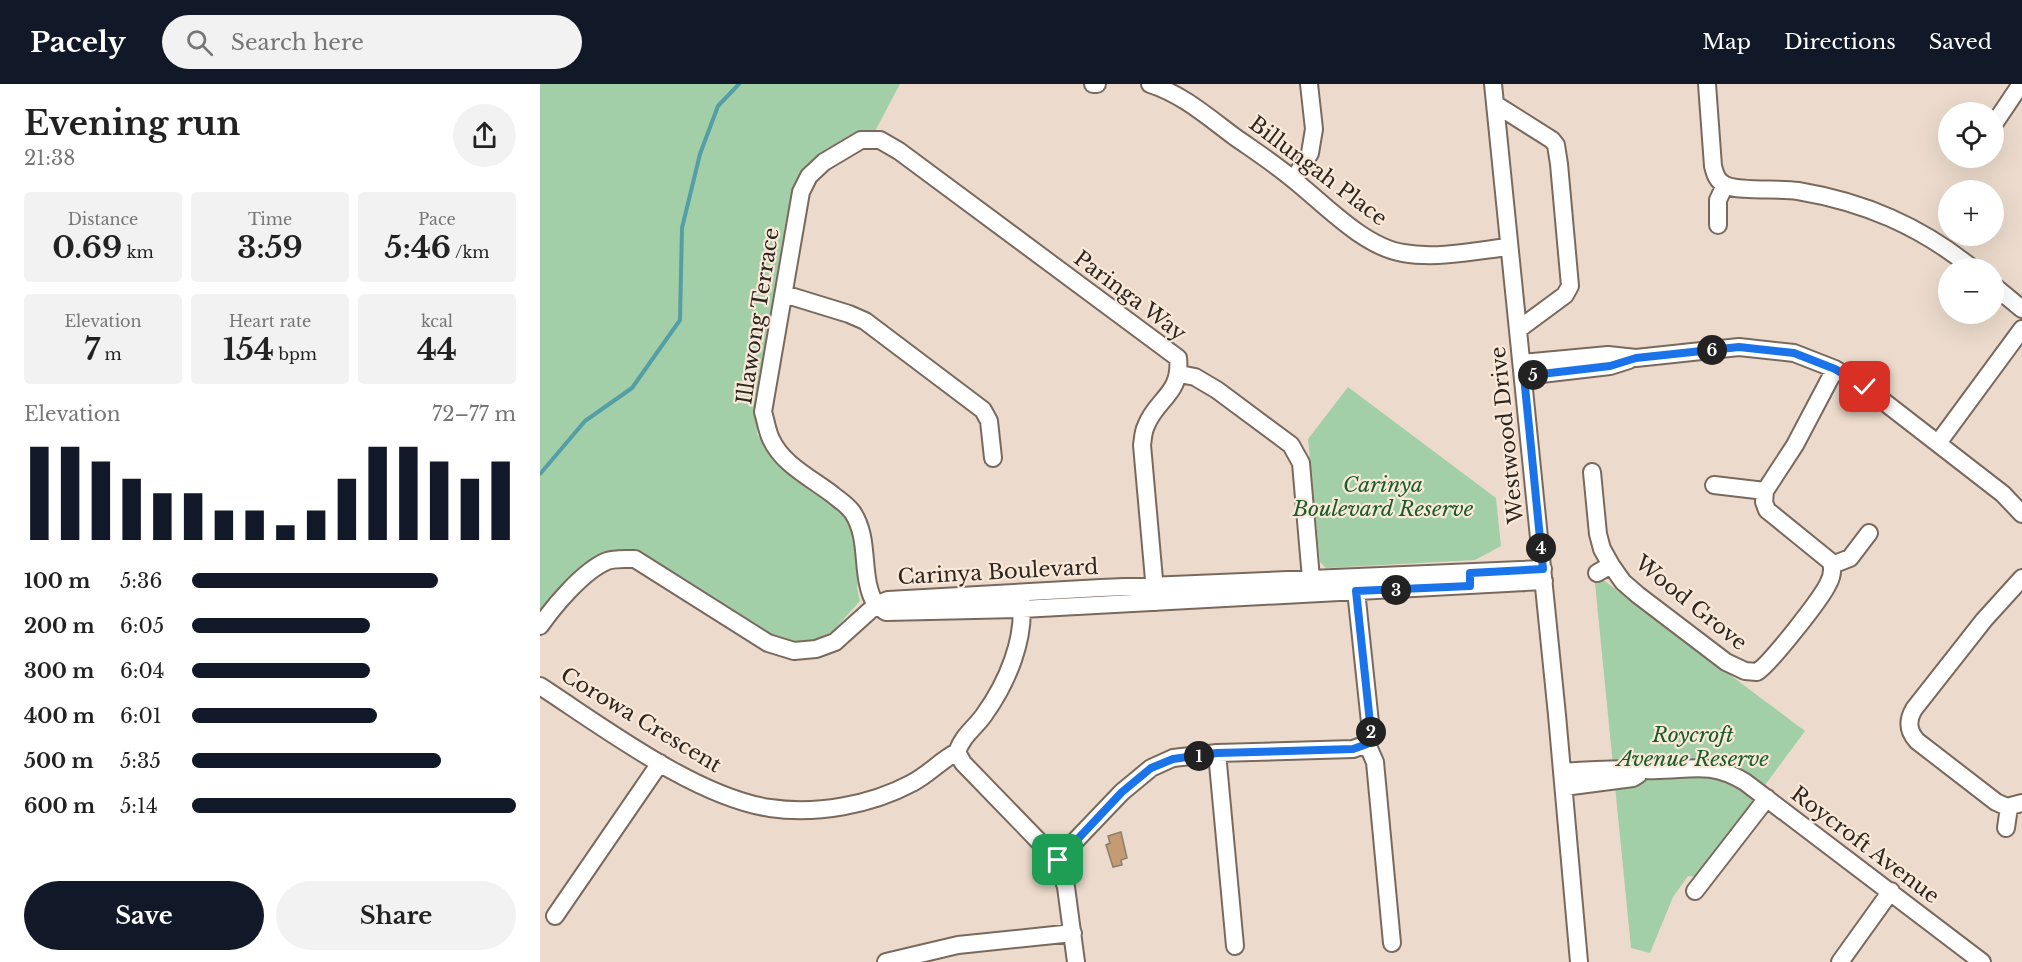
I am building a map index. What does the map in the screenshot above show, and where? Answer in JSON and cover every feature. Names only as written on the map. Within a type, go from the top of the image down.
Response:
[{"type":"street","name":"Billungah Place","points":[[1150,84],[1186,101],[1294,179],[1329,210],[1388,249],[1404,254],[1447,254],[1508,247]]},
{"type":"street","points":[[1294,179],[1310,153],[1314,129],[1310,84]]},
{"type":"street","name":"Westwood Drive","points":[[1493,84],[1508,247],[1520,329],[1579,962]]},
{"type":"street","points":[[1707,84],[1713,166],[1717,178],[1725,185],[1739,188],[1796,191],[1845,200],[1902,222],[1932,239],[1958,258]]},
{"type":"street","points":[[2004,113],[2021,84]]},
{"type":"street","points":[[1495,104],[1552,140],[1556,145],[1559,164],[1570,286],[1565,294],[1520,329]]},
{"type":"street","name":"Illawong Terrace","points":[[876,606],[868,587],[860,525],[850,509],[784,458],[771,439],[763,412],[801,192],[809,176],[824,162],[861,140],[880,140]]},
{"type":"street","name":"Paringa Way","points":[[880,140],[899,151],[1178,358],[1180,374],[1171,391],[1146,425],[1142,445],[1155,595]]},
{"type":"street","points":[[1718,225],[1717,206],[1725,185]]},
{"type":"street","points":[[784,294],[865,321],[983,410],[989,421],[993,458]]},
{"type":"street","points":[[2004,294],[2022,309]]},
{"type":"street","points":[[1938,443],[2022,329]]},
{"type":"street","points":[[1523,369],[1608,355],[1636,358],[1721,349],[1764,349],[1794,353],[1835,369],[1865,387],[2003,494],[2022,514]]},
{"type":"street","points":[[1835,369],[1795,445],[1765,491],[1764,502],[1767,510],[1825,556],[1832,565],[1850,558],[1869,533]]},
{"type":"street","points":[[1180,374],[1195,377],[1217,390],[1291,445],[1301,463],[1312,586]]},
{"type":"street","name":"Wood Grove","points":[[1592,472],[1604,569],[1726,662],[1751,672],[1759,671],[1768,661],[1824,590],[1831,577],[1832,565]]},
{"type":"street","points":[[1714,485],[1765,491]]},
{"type":"street","points":[[2003,494],[2022,504]]},
{"type":"street","points":[[540,626],[556,602],[589,573],[606,562],[622,558],[634,559],[768,643],[794,651],[816,649],[835,642],[876,606]]},
{"type":"street","name":"Carinya Boulevard","points":[[876,606],[886,612],[944,604],[1543,575]]},
{"type":"street","points":[[2006,828],[2016,805],[1996,802],[1917,741],[1911,734],[1909,724],[1914,710],[1984,620],[2022,578]]},
{"type":"street","points":[[1355,584],[1371,732],[1367,744],[1375,762],[1392,943]]},
{"type":"street","name":"Corowa Crescent","points":[[540,686],[660,763],[726,796],[770,808],[817,809],[859,803],[913,783],[943,759],[957,752],[962,739],[979,722],[998,695],[1015,654],[1021,602]]},
{"type":"street","points":[[1058,860],[1122,792],[1151,768],[1173,759],[1217,753],[1353,749],[1367,744]]},
{"type":"street","points":[[957,752],[963,763],[1058,860],[1066,887],[1076,962]]},
{"type":"street","points":[[1217,753],[1235,946]]},
{"type":"street","points":[[555,916],[660,763]]},
{"type":"street","name":"Roycroft Avenue","points":[[1563,780],[1632,768],[1646,770],[1705,767],[1728,771],[1891,891],[1982,962]]},
{"type":"street","points":[[1695,891],[1767,798]]},
{"type":"street","points":[[1840,962],[1891,891]]},
{"type":"street","points":[[886,962],[912,959],[958,945],[1073,933]]},
{"type":"green space","points":[[540,84],[900,84],[874,133],[864,131],[843,143],[797,185],[759,387],[757,434],[774,458],[820,493],[849,521],[859,553],[857,588],[860,601],[833,631],[817,640],[785,642],[620,551],[596,556],[549,602],[540,617]]},
{"type":"green space","name":"Carinya Boulevard Reserve","points":[[1348,387],[1496,498],[1501,546],[1475,560],[1326,568],[1320,562],[1308,439]]},
{"type":"green space","name":"Roycroft Avenue Reserve","points":[[1594,573],[1805,731],[1697,877],[1688,876],[1673,897],[1650,953],[1631,948]]},
{"type":"building","points":[[1121,832],[1127,858],[1121,860],[1122,865],[1113,867],[1106,845],[1110,843],[1108,836]]},
{"type":"waterway","points":[[540,474],[585,421],[632,388],[680,320],[682,228],[700,154],[718,106],[739,84]]},
{"type":"route","points":[[1058,860],[1122,792],[1151,768],[1173,759],[1217,753],[1353,749],[1367,744],[1371,732],[1356,591],[1470,586],[1470,573],[1543,569],[1524,376],[1610,366],[1636,358],[1739,347],[1794,353],[1835,369],[1865,387]]}]
